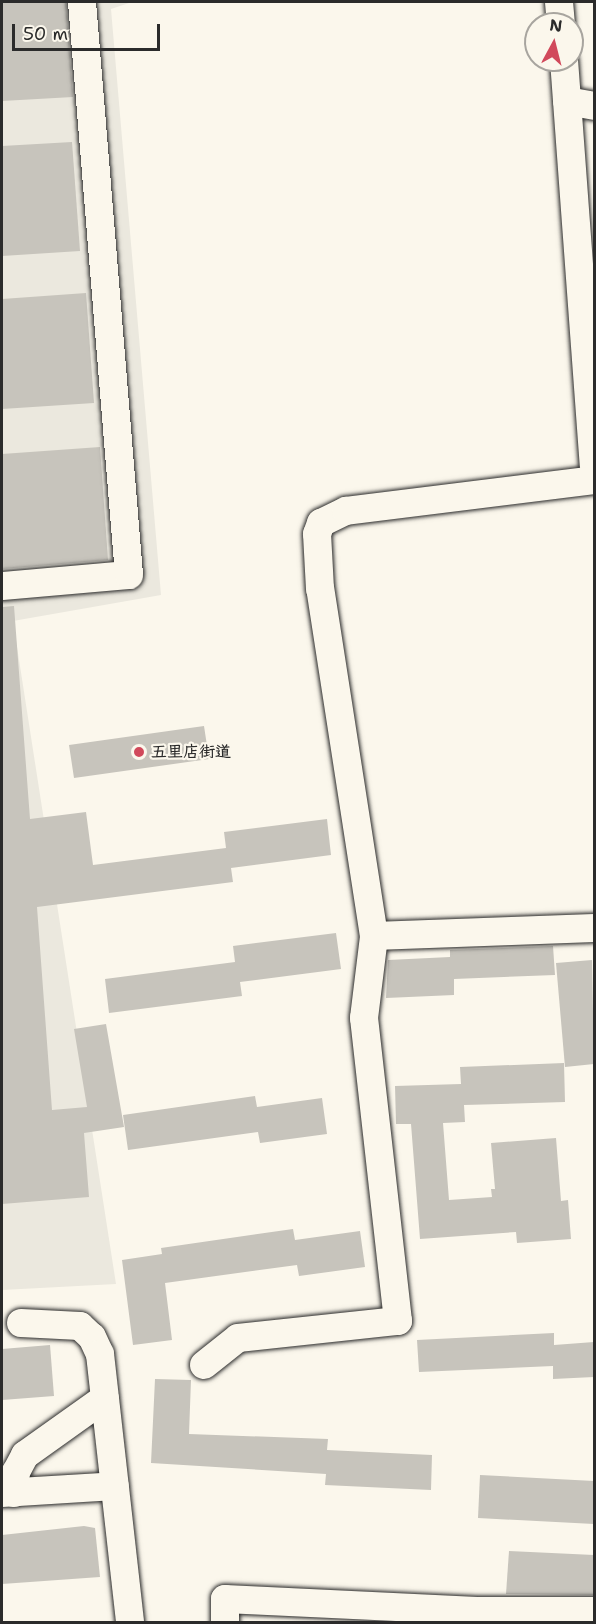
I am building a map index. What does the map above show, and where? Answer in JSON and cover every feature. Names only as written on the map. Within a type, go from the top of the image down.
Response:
[{"type":"street","points":[[2,586],[129,575],[82,2]]},
{"type":"street","points":[[565,72],[594,465]]},
{"type":"street","points":[[567,101],[594,106]]},
{"type":"street","points":[[204,1365],[238,1338],[398,1321],[364,1018],[374,936],[323,610],[317,534],[321,523],[346,511],[594,480]]},
{"type":"street","points":[[374,936],[594,928]]},
{"type":"street","points":[[21,1323],[80,1326],[92,1337],[100,1354],[130,1623]]},
{"type":"street","points":[[8,1481],[25,1455],[105,1398]]},
{"type":"street","points":[[8,1481],[115,1486]]},
{"type":"street","points":[[225,1623],[225,1599],[477,1611],[594,1611]]},
{"type":"shaded area","points":[[2,2],[132,2],[111,9],[161,595],[13,621],[116,1284],[2,1290]]},
{"type":"building","points":[[2,2],[66,2],[73,97],[2,101]]},
{"type":"building","points":[[72,142],[80,251],[2,256],[2,146]]},
{"type":"building","points":[[86,293],[94,403],[2,409],[2,299]]},
{"type":"building","points":[[100,447],[108,560],[2,569],[2,454]]},
{"type":"building","points":[[14,606],[30,819],[86,812],[93,865],[226,848],[224,832],[327,819],[331,855],[231,868],[233,882],[37,907],[52,1110],[87,1107],[74,1029],[106,1024],[124,1127],[84,1133],[89,1197],[2,1204],[2,607]]},
{"type":"building","name":"五里店街道","points":[[204,726],[209,759],[74,778],[69,745]]},
{"type":"building","points":[[336,933],[341,969],[240,982],[242,996],[109,1013],[105,979],[235,962],[233,946]]},
{"type":"building","points":[[553,946],[555,975],[454,979],[454,995],[386,998],[388,960],[450,957],[450,950]]},
{"type":"building","points":[[592,960],[594,1064],[565,1067],[556,963]]},
{"type":"building","points":[[564,1063],[565,1102],[464,1105],[465,1122],[443,1123],[449,1200],[492,1197],[491,1189],[495,1189],[491,1143],[556,1138],[561,1201],[568,1200],[571,1239],[517,1243],[516,1232],[420,1239],[411,1124],[396,1124],[395,1086],[461,1084],[460,1067]]},
{"type":"building","points":[[255,1096],[257,1107],[322,1098],[327,1134],[260,1143],[258,1132],[128,1150],[123,1115]]},
{"type":"building","points":[[293,1229],[295,1240],[360,1231],[365,1267],[299,1276],[297,1265],[165,1283],[172,1340],[133,1345],[122,1260],[162,1254],[161,1248]]},
{"type":"building","points":[[554,1333],[554,1345],[594,1342],[594,1377],[553,1379],[553,1366],[419,1372],[417,1340]]},
{"type":"building","points":[[50,1345],[54,1396],[2,1400],[2,1349]]},
{"type":"building","points":[[155,1379],[191,1380],[189,1434],[328,1439],[327,1450],[432,1455],[431,1490],[325,1485],[326,1474],[151,1463]]},
{"type":"building","points":[[480,1475],[594,1481],[594,1524],[478,1518]]},
{"type":"building","points":[[84,1526],[95,1528],[100,1577],[2,1584],[2,1535]]},
{"type":"building","points":[[509,1551],[594,1555],[594,1595],[506,1594]]},
{"type":"place","name":"五里店街道","points":[[139,752]]}]
